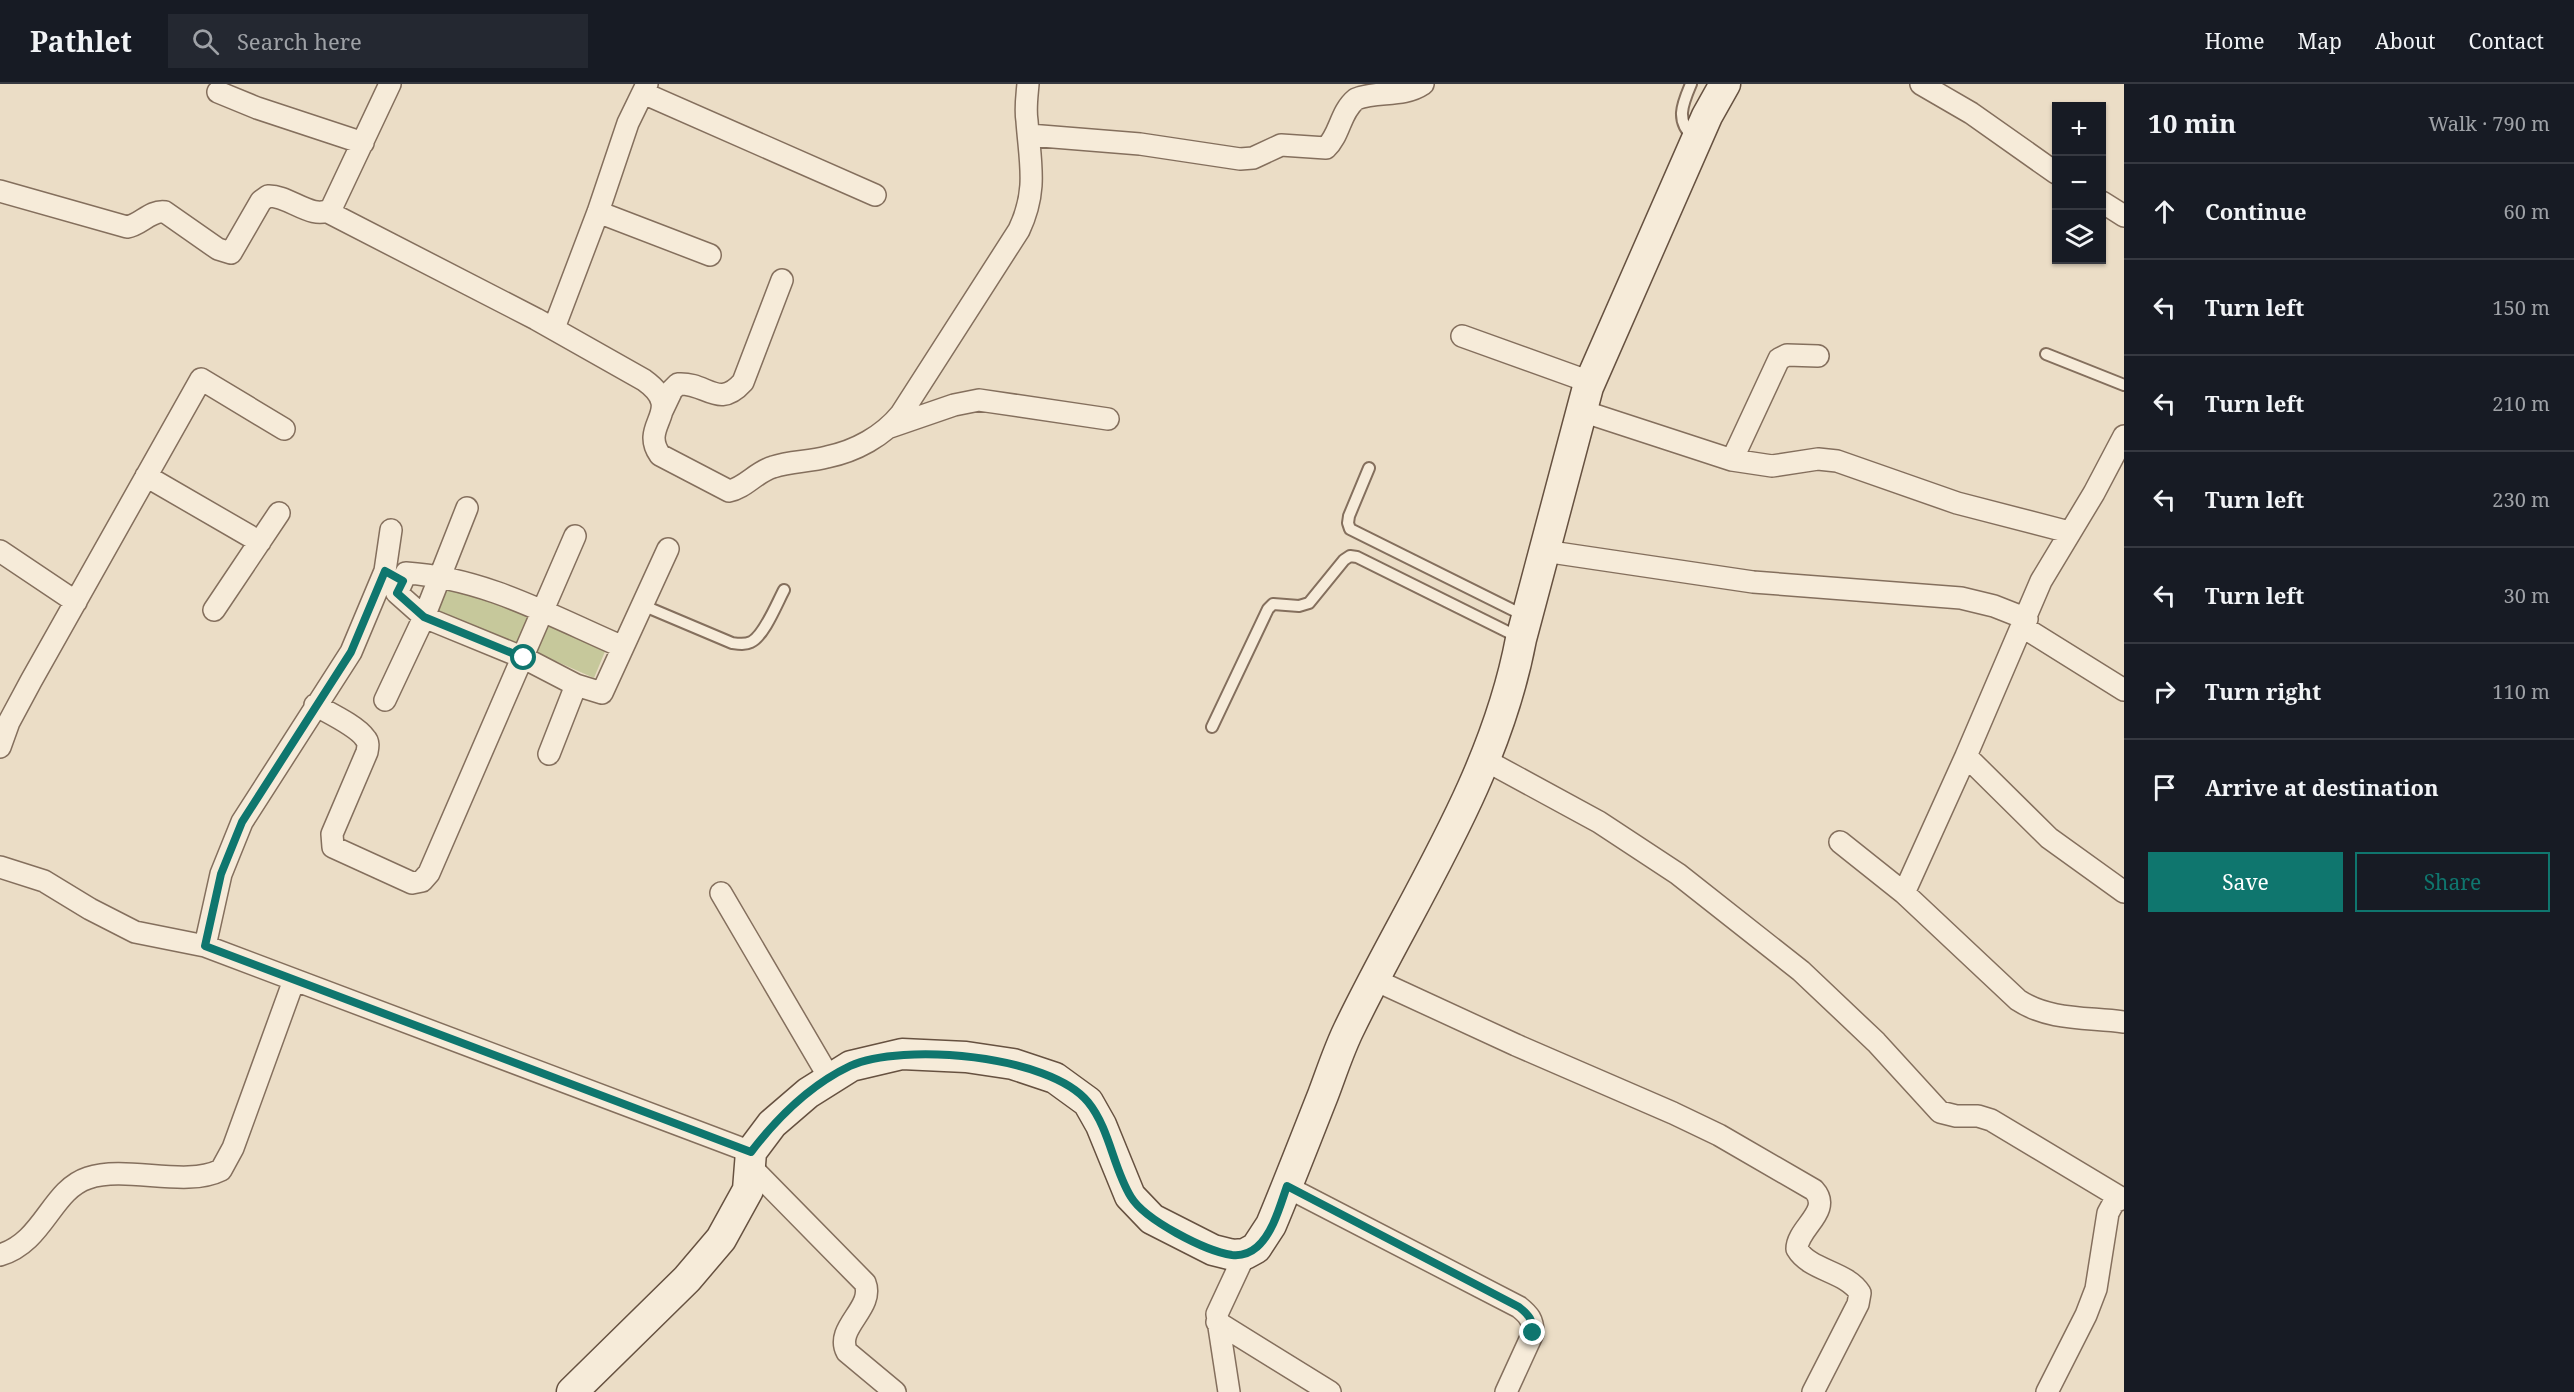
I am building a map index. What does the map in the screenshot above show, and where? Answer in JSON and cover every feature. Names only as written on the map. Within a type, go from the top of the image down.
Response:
[{"type":"street","points":[[328,212],[335,203],[390,84]]},
{"type":"street","points":[[890,427],[1019,230],[1027,212],[1033,186],[1026,110],[1028,84]]},
{"type":"street","points":[[1029,135],[1140,144],[1248,159],[1281,145],[1326,148],[1343,114],[1356,99],[1402,93],[1414,90],[1422,84]]},
{"type":"street","points":[[1228,1392],[1217,1322],[1219,1308],[1245,1254],[1263,1241],[1347,1033],[1430,877],[1497,731],[1513,678],[1544,551],[1590,382],[1696,141],[1725,84]]},
{"type":"street","points":[[1921,84],[1971,113],[2052,170]]},
{"type":"street","points":[[554,328],[598,212],[628,123],[645,89],[875,195]]},
{"type":"street","points":[[218,92],[257,108],[363,143]]},
{"type":"street","points":[[0,191],[127,227],[134,226],[157,211],[165,212],[226,253],[233,252],[261,201],[268,196],[277,196],[319,213],[328,212],[554,328],[653,387],[662,402],[662,411]]},
{"type":"street","points":[[2106,205],[2124,216]]},
{"type":"street","points":[[598,212],[710,255]]},
{"type":"street","points":[[782,280],[743,382],[733,393],[722,395],[687,384],[678,384],[672,390],[652,438],[653,446],[660,455],[729,491],[737,490],[760,472],[781,465],[838,454],[870,441],[890,427],[954,405],[979,400],[1108,419]]},
{"type":"street","points":[[1462,336],[1590,382]]},
{"type":"street","points":[[1732,460],[1779,359],[1792,354],[1818,357]]},
{"type":"street","points":[[0,747],[9,722],[201,379],[284,429]]},
{"type":"street","points":[[1582,411],[1732,460],[1772,466],[1818,459],[1837,461],[1957,503],[2069,532]]},
{"type":"street","points":[[1904,893],[2025,623],[2041,581],[2094,493],[2124,436]]},
{"type":"street","points":[[146,476],[260,542]]},
{"type":"street","points":[[385,700],[424,617],[467,508]]},
{"type":"street","points":[[214,610],[279,513]]},
{"type":"street","points":[[391,530],[397,593],[424,617],[524,658],[576,685],[602,693],[668,549]]},
{"type":"street","points":[[315,705],[357,731],[365,737],[368,744],[367,752],[332,834],[333,847],[402,879],[418,883],[425,879],[487,736],[524,658],[575,536]]},
{"type":"street","points":[[0,551],[76,602]]},
{"type":"street","points":[[1544,551],[1753,582],[1961,598],[1994,606],[2025,623],[2124,690]]},
{"type":"street","points":[[205,946],[221,874],[242,822],[351,652],[394,576],[406,573],[440,575],[498,591],[623,647]]},
{"type":"street","points":[[549,754],[576,685]]},
{"type":"street","points":[[1966,756],[2049,838],[2124,892]]},
{"type":"street","points":[[1485,760],[1599,822],[1678,874],[1801,972],[1876,1042],[1940,1112],[1947,1115],[1978,1116],[1991,1120],[2122,1198]]},
{"type":"street","points":[[1840,842],[1904,893],[2018,1000],[2031,1008],[2055,1016],[2124,1022]]},
{"type":"street","points":[[0,867],[44,880],[90,909],[135,932],[205,946],[751,1159],[865,1283],[866,1298],[846,1333],[845,1348],[895,1392]]},
{"type":"street","points":[[722,893],[830,1078]]},
{"type":"street","points":[[0,1255],[21,1246],[71,1188],[90,1177],[107,1175],[201,1176],[221,1170],[233,1148],[294,980]]},
{"type":"street","points":[[1375,980],[1719,1135],[1814,1190],[1819,1198],[1818,1210],[1800,1238],[1797,1249],[1803,1257],[1853,1285],[1860,1293],[1858,1304],[1813,1392]]},
{"type":"street","points":[[572,1392],[687,1280],[721,1239],[748,1190],[751,1159],[772,1124],[808,1093],[850,1066],[902,1054],[966,1057],[1013,1064],[1055,1078],[1088,1102],[1101,1125],[1131,1196],[1140,1208],[1152,1219],[1213,1250],[1233,1255],[1245,1254]]},
{"type":"street","points":[[1287,1186],[1519,1307],[1529,1315],[1533,1323],[1533,1333],[1506,1392]]},
{"type":"street","points":[[2047,1392],[2086,1315],[2096,1289],[2108,1213],[2114,1202],[2122,1198]]},
{"type":"street","points":[[1217,1322],[1330,1392]]},
{"type":"lane","points":[[1691,84],[1681,115],[1686,132],[1696,141]]},
{"type":"lane","points":[[2046,354],[2124,385]]},
{"type":"lane","points":[[1368,468],[1349,516],[1350,529],[1524,628]]},
{"type":"lane","points":[[1212,727],[1272,604],[1299,606],[1309,603],[1344,560],[1350,556],[1524,628]]},
{"type":"lane","points":[[642,605],[732,643],[742,644],[750,643],[761,633],[784,590]]},
{"type":"green space","points":[[445,588],[488,597],[532,615],[516,648],[436,615]]},
{"type":"green space","points":[[548,625],[606,649],[594,678],[535,652]]},
{"type":"route","points":[[524,658],[424,617],[397,593],[403,581],[385,571],[351,652],[279,760],[242,822],[221,874],[205,946],[751,1152],[772,1124],[808,1093],[850,1066],[902,1054],[966,1057],[1013,1064],[1055,1078],[1075,1090],[1088,1102],[1101,1125],[1131,1196],[1152,1219],[1213,1250],[1233,1255],[1245,1254],[1263,1241],[1272,1225],[1287,1186],[1519,1307],[1529,1315],[1533,1323],[1533,1333]]}]
